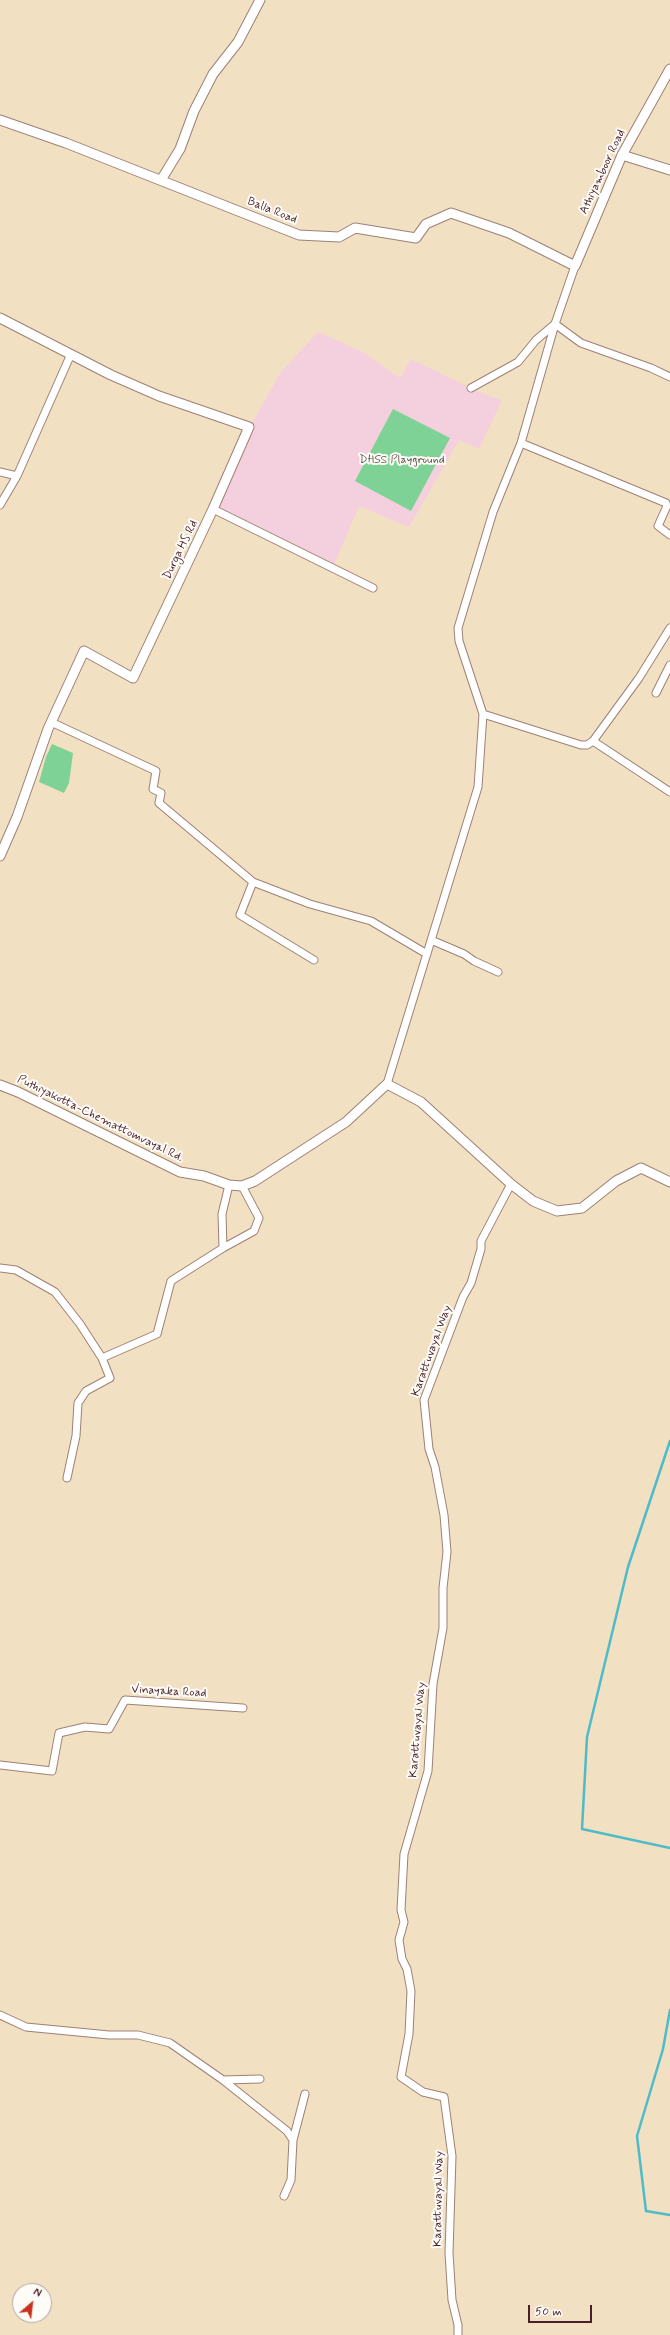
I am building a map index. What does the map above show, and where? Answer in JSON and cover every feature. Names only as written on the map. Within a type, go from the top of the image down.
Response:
[{"type":"street","points":[[161,180],[180,149],[194,111],[213,74],[238,42],[260,0]]},
{"type":"street","name":"Athiyamboor Road","points":[[575,266],[622,155],[670,69]]},
{"type":"street","name":"Balla Road","points":[[0,120],[66,143],[299,235],[339,237],[355,228],[416,238],[426,224],[451,214],[509,233],[575,266]]},
{"type":"street","points":[[622,155],[670,170]]},
{"type":"street","points":[[102,1358],[158,1334],[171,1281],[223,1248],[254,1231],[259,1218],[242,1186],[255,1180],[346,1122],[387,1084],[478,787],[483,714],[459,641],[458,628],[493,512],[521,443],[555,324],[575,266]]},
{"type":"street","name":"Durga HS Rd","points":[[0,318],[111,375],[159,396],[249,427],[213,509],[133,678],[84,651],[51,722],[0,856]]},
{"type":"street","points":[[555,324],[581,343],[651,368],[670,377]]},
{"type":"street","points":[[471,388],[518,362],[536,340],[555,324]]},
{"type":"street","points":[[0,505],[16,476],[71,354]]},
{"type":"street","points":[[521,443],[666,503],[667,506],[658,526],[670,535]]},
{"type":"street","points":[[0,472],[16,476]]},
{"type":"street","points":[[213,509],[373,588]]},
{"type":"street","points":[[483,714],[581,745],[592,741],[652,661],[670,628]]},
{"type":"street","points":[[656,693],[670,665]]},
{"type":"street","points":[[51,722],[156,771],[153,789],[160,793],[159,803],[253,882],[310,904],[371,921],[427,954]]},
{"type":"street","points":[[592,741],[670,792]]},
{"type":"street","points":[[253,882],[240,915],[314,960]]},
{"type":"street","points":[[431,940],[464,954],[474,961],[498,972]]},
{"type":"street","points":[[387,1084],[421,1102],[511,1184],[533,1201],[557,1211],[582,1208],[616,1181],[641,1168],[670,1182]]},
{"type":"street","name":"Puthiyakotta-Chemattomvayal Rd.","points":[[0,1085],[18,1092],[180,1172],[204,1176],[229,1185],[242,1186]]},
{"type":"street","name":"Karattuvayal Way","points":[[458,2335],[458,2324],[452,2300],[449,2253],[452,2156],[444,2097],[423,2092],[401,2077],[409,2034],[412,1991],[407,1969],[402,1959],[399,1940],[404,1922],[401,1910],[404,1854],[428,1771],[433,1684],[443,1628],[443,1588],[447,1552],[446,1531],[435,1467],[429,1449],[424,1404],[442,1349],[463,1297],[471,1283],[481,1249],[481,1241],[511,1184]]},
{"type":"street","points":[[223,1248],[222,1214],[229,1185]]},
{"type":"street","points":[[0,1268],[16,1270],[55,1292],[80,1324],[102,1358],[110,1378],[86,1391],[78,1403],[76,1436],[67,1478]]},
{"type":"street","name":"Vinayaka Road","points":[[0,1764],[52,1771],[59,1733],[85,1726],[109,1729],[125,1700],[243,1708]]},
{"type":"street","points":[[0,2015],[26,2027],[109,2035],[138,2035],[170,2043],[223,2080],[287,2132],[293,2140]]},
{"type":"street","points":[[223,2080],[260,2079]]},
{"type":"street","points":[[284,2196],[291,2180],[293,2140],[305,2094]]},
{"type":"shaded area","points":[[318,332],[363,352],[400,378],[411,359],[481,393],[502,400],[479,449],[459,440],[409,527],[359,506],[331,572],[209,511],[251,425],[281,372]]},
{"type":"green space","name":"DHSS Playground","points":[[393,409],[450,438],[411,511],[355,481]]},
{"type":"green space","points":[[52,744],[73,753],[69,783],[64,793],[39,782],[46,757]]},
{"type":"waterway","points":[[670,1441],[628,1567],[587,1737],[582,1829],[670,1848]]},
{"type":"waterway","points":[[670,2010],[663,2049],[637,2136],[646,2211],[670,2215]]}]
